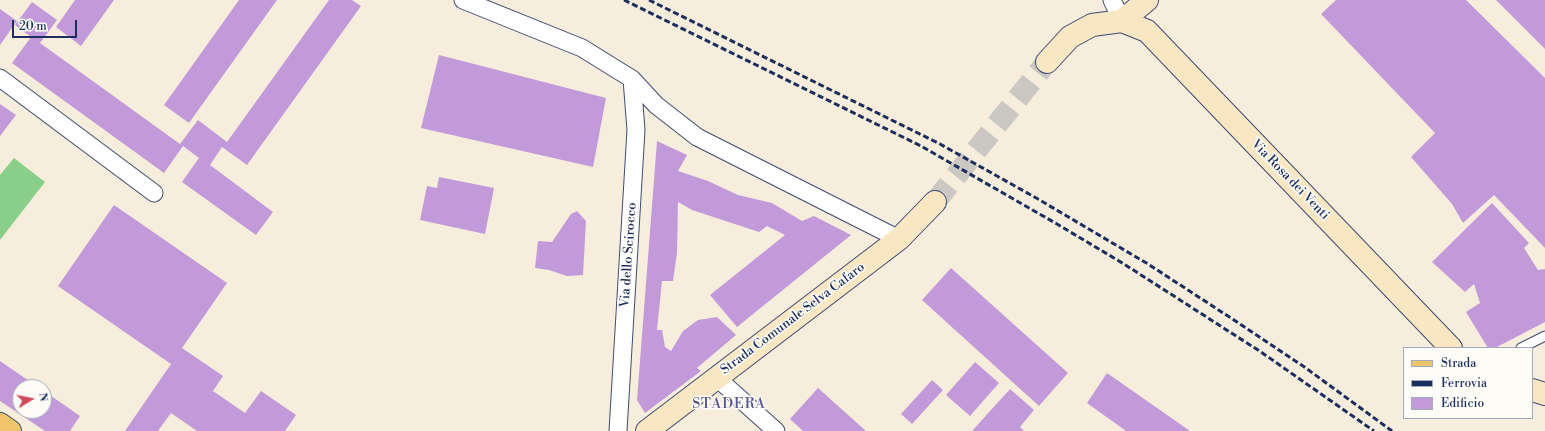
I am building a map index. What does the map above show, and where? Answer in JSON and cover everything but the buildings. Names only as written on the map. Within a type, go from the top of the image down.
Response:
[{"type":"main road","points":[[0,424],[10,431]]},
{"type":"street","points":[[463,0],[582,48],[632,79],[656,105],[697,137],[899,239]]},
{"type":"street","points":[[1112,0],[1122,21]]},
{"type":"street","points":[[1047,62],[1070,37],[1092,25],[1122,21],[1147,0]]},
{"type":"street","name":"Via Rosa dei Venti","points":[[1122,21],[1147,31],[1450,347]]},
{"type":"street","points":[[0,78],[154,193]]},
{"type":"street","name":"Via dello Scirocco","points":[[618,431],[636,130],[632,79]]},
{"type":"street","name":"Strada Comunale Selva Cafaro","points":[[648,431],[899,239],[935,202]]},
{"type":"street","points":[[717,378],[776,431]]},
{"type":"street","points":[[1533,390],[1545,394]]},
{"type":"lane","points":[[1523,347],[1545,336]]},
{"type":"green space","points":[[14,158],[45,182],[0,240],[0,175]]},
{"type":"tunnel","points":[[935,202],[1047,62]]},
{"type":"railway","points":[[624,0],[921,146],[1057,224],[1124,264],[1261,352],[1374,431]]},
{"type":"railway","points":[[649,0],[940,144],[1038,199],[1148,264],[1234,320],[1303,366],[1392,431]]},
{"type":"district","name":"STADERA","points":[[729,405]]}]
